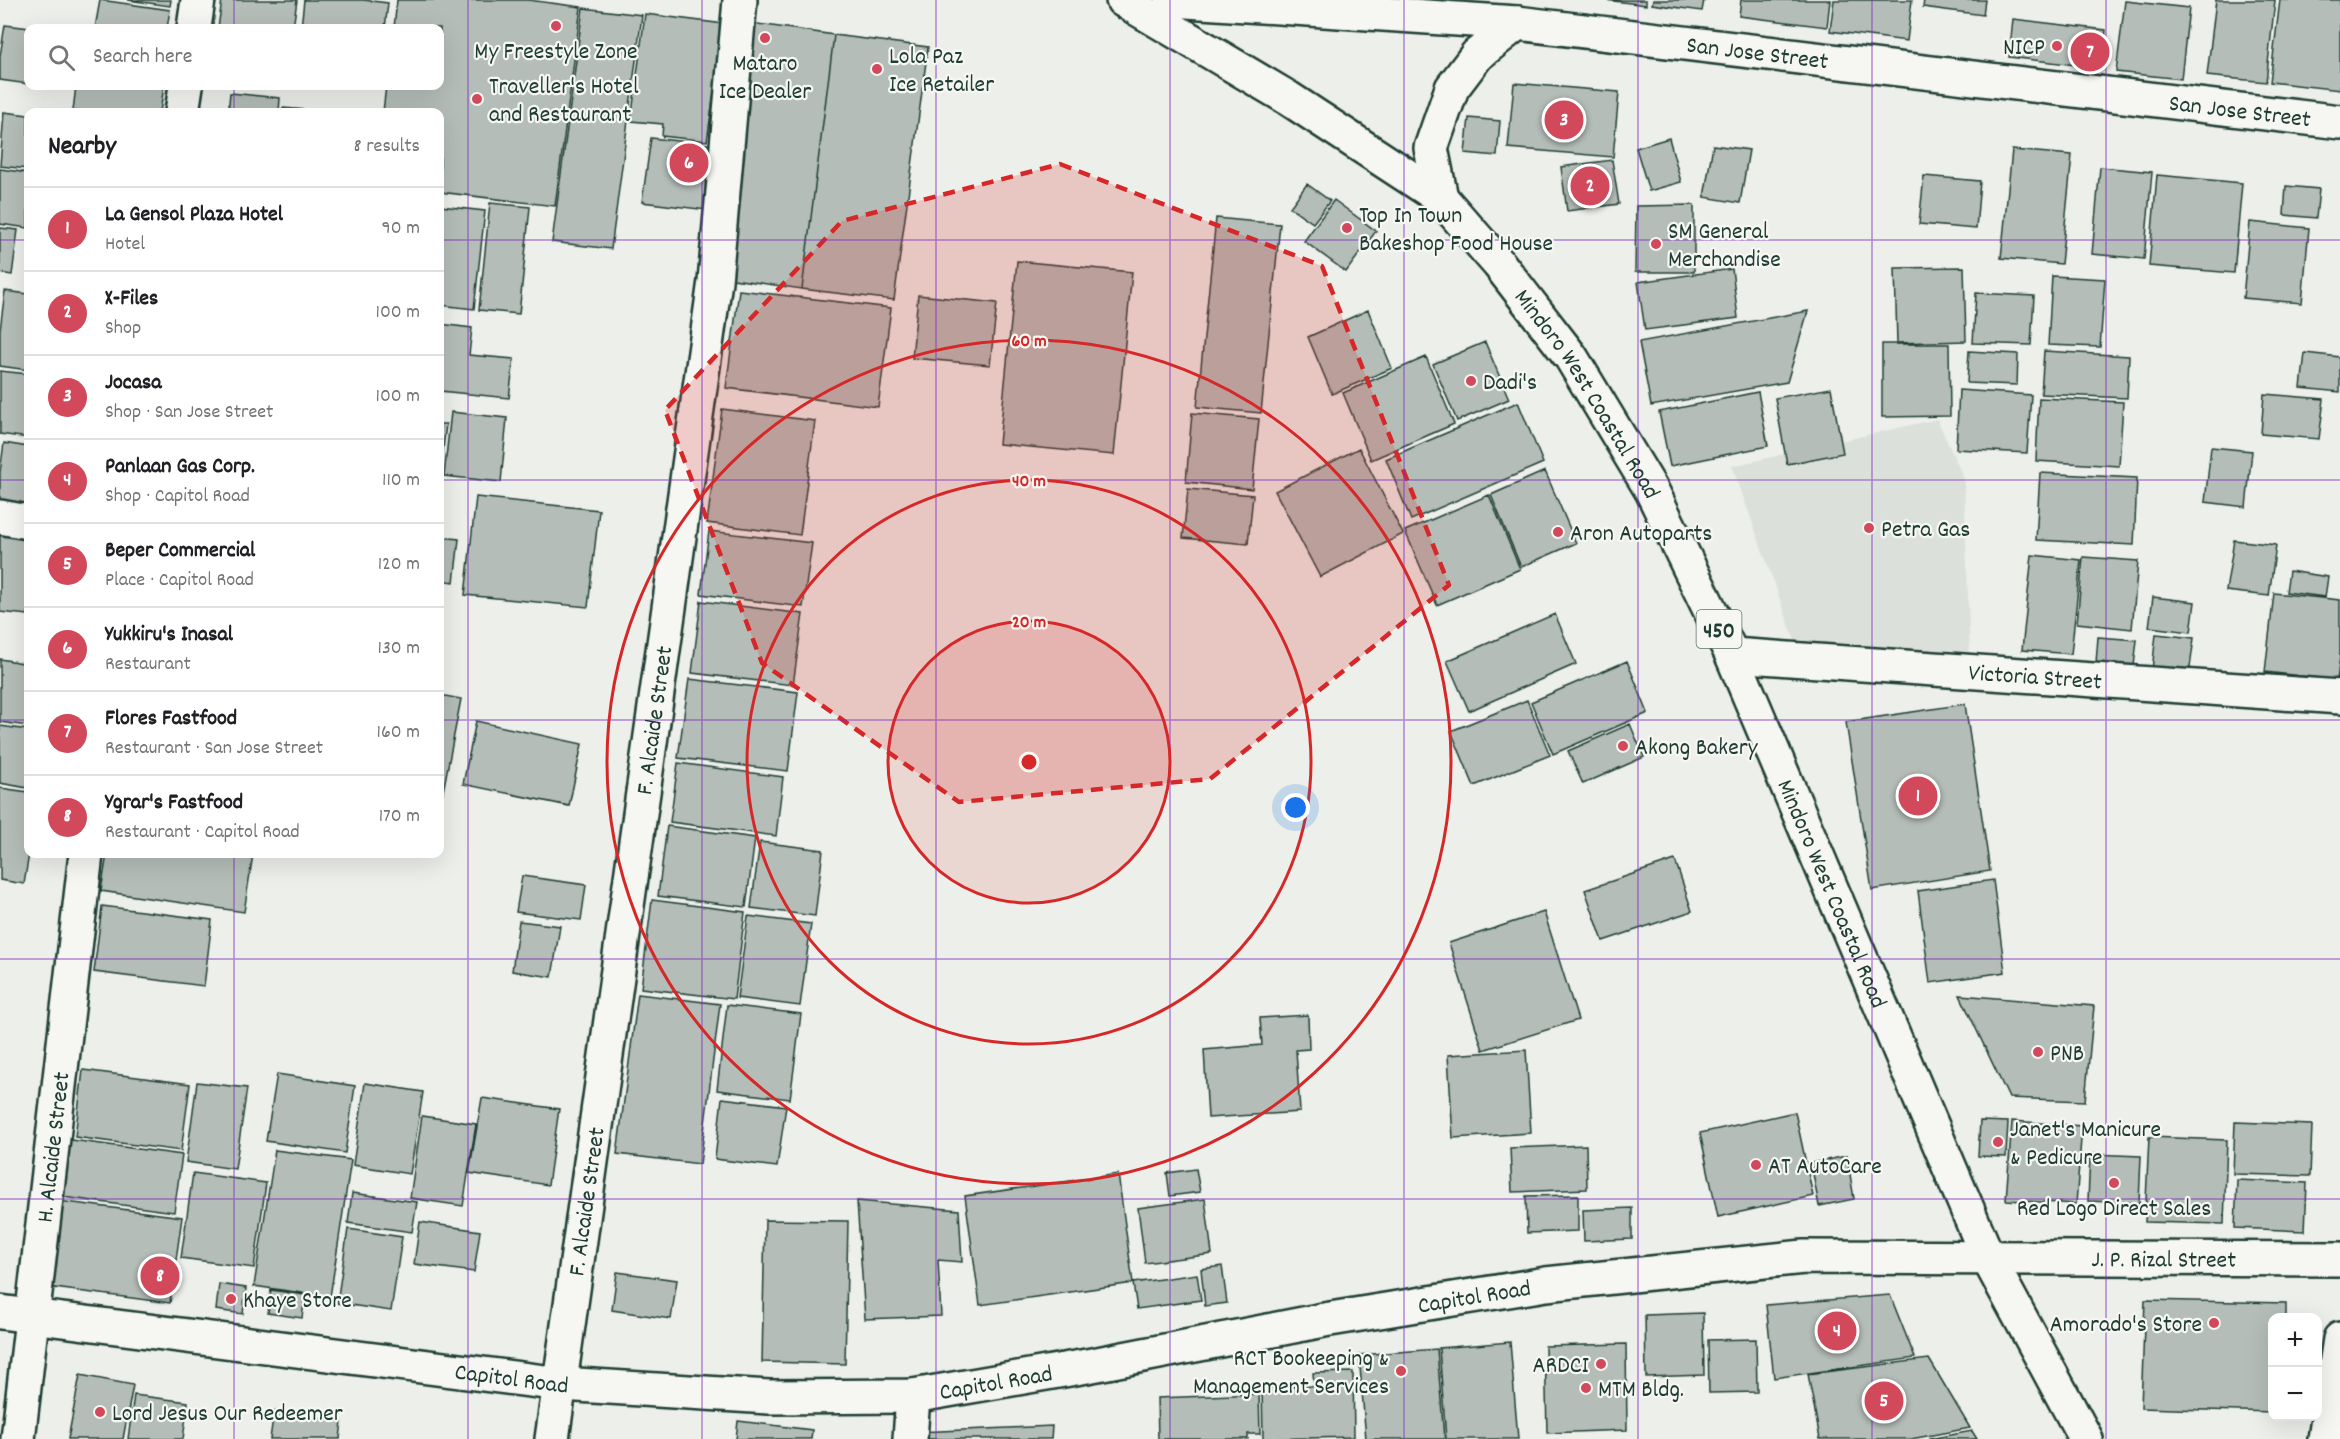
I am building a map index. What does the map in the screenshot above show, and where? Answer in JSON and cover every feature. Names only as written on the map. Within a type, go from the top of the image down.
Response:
[{"type":"street","points":[[195,24],[198,0]]},
{"type":"street","name":"F. Alcaide Street","points":[[552,1439],[716,281],[740,0]]},
{"type":"street","name":"Mindoro West Coastal Road","points":[[1123,0],[1288,98],[1441,198],[1499,264],[1571,357],[1652,491],[1732,655],[1988,1258],[2086,1439]]},
{"type":"street","name":"San Jose Street","points":[[1172,0],[1518,22],[2340,122]]},
{"type":"street","points":[[1441,198],[1431,148],[1452,88],[1477,55],[1518,22]]},
{"type":"street","points":[[183,108],[185,90]]},
{"type":"street","points":[[0,517],[24,521]]},
{"type":"street","name":"Victoria Street","points":[[1732,655],[2340,697]]},
{"type":"street","name":"H. Alcaide Street","points":[[18,1439],[86,858]]},
{"type":"street","name":"Capitol Road","points":[[0,1312],[561,1384],[769,1397],[913,1396],[1087,1366],[1324,1320],[1546,1284],[1804,1257],[1988,1258]]},
{"type":"street","name":"J. P. Rizal Street","points":[[1988,1258],[2340,1259]]},
{"type":"street","points":[[2325,1439],[2340,1339]]},
{"type":"street","points":[[910,1439],[913,1396]]},
{"type":"highlighted area","points":[[1060,164],[1322,266],[1449,585],[1210,779],[959,802],[762,663],[665,410],[842,221]]},
{"type":"shaded area","points":[[1937,419],[1964,479],[1970,658],[1795,641],[1732,466]]},
{"type":"building","points":[[100,0],[170,10],[168,24],[96,24]]},
{"type":"building","points":[[128,0],[171,0],[170,6]]},
{"type":"building","points":[[222,0],[297,0],[294,24],[219,24]]},
{"type":"building","points":[[304,0],[363,0],[388,3],[385,24],[301,24]]},
{"type":"building","name":"Traveller's Hotel and Restaurant","points":[[397,0],[528,0],[581,7],[555,206],[444,192],[444,108],[383,108],[386,90],[444,90],[444,24],[394,24]]},
{"type":"building","points":[[1605,0],[1646,0],[1646,5]]},
{"type":"building","points":[[1653,0],[1704,0],[1702,11],[1652,4]]},
{"type":"building","points":[[1741,0],[1830,0],[1827,27],[1739,16]]},
{"type":"building","points":[[1834,0],[1912,0],[1907,41],[1830,31]]},
{"type":"building","points":[[1924,0],[1985,0],[1983,15],[1923,7]]},
{"type":"building","points":[[2216,0],[2275,0],[2266,82],[2207,76]]},
{"type":"building","points":[[2280,0],[2340,0],[2340,90],[2270,82]]},
{"type":"building","points":[[2125,1],[2189,8],[2181,79],[2116,72]]},
{"type":"building","points":[[583,8],[642,15],[611,249],[552,242]]},
{"type":"building","points":[[645,14],[724,24],[707,141],[662,136],[663,124],[631,121]]},
{"type":"building","points":[[2013,19],[2106,30],[2102,68],[2009,57]]},
{"type":"building","points":[[751,23],[834,35],[802,289],[733,279],[743,163],[738,146]]},
{"type":"building","points":[[5,25],[24,27],[24,83],[0,80],[0,56]]},
{"type":"building","points":[[834,35],[928,47],[894,300],[802,289]]},
{"type":"building","points":[[1514,83],[1619,92],[1613,157],[1508,148]]},
{"type":"building","points":[[76,90],[163,90],[161,108],[73,108]]},
{"type":"building","points":[[230,93],[280,98],[279,108],[228,108]]},
{"type":"building","points":[[4,112],[24,114],[24,169],[0,166]]},
{"type":"building","points":[[1469,118],[1500,121],[1497,156],[1465,153]]},
{"type":"building","points":[[651,138],[715,145],[707,210],[642,202]]},
{"type":"building","points":[[1669,138],[1681,182],[1649,191],[1636,148]]},
{"type":"building","points":[[1713,145],[1749,150],[1740,203],[1704,197]]},
{"type":"building","points":[[2012,150],[2072,155],[2061,264],[2001,258]]},
{"type":"building","points":[[1612,160],[1619,204],[1567,211],[1561,167]]},
{"type":"building","points":[[2100,167],[2152,172],[2144,259],[2092,254]]},
{"type":"building","points":[[0,169],[24,172],[24,227],[0,224]]},
{"type":"building","points":[[2157,175],[2242,183],[2234,273],[2149,266]]},
{"type":"building","points":[[1924,176],[1980,181],[1976,229],[1919,224]]},
{"type":"building","points":[[1307,184],[1330,201],[1313,223],[1290,207]]},
{"type":"building","points":[[2286,186],[2319,189],[2316,218],[2284,215]]},
{"type":"building","points":[[1334,200],[1376,231],[1346,272],[1304,241]]},
{"type":"building","points":[[490,203],[530,207],[519,314],[479,310]]},
{"type":"building","points":[[1694,205],[1694,272],[1635,272],[1636,206]]},
{"type":"building","points":[[444,206],[485,211],[474,309],[444,305]]},
{"type":"building","points":[[1216,218],[1280,224],[1261,413],[1197,407]]},
{"type":"building","points":[[2250,222],[2309,228],[2302,303],[2243,298]]},
{"type":"building","points":[[0,228],[18,230],[12,275],[0,273]]},
{"type":"building","points":[[1017,261],[1132,272],[1114,455],[999,444]]},
{"type":"building","points":[[1964,267],[1966,341],[1897,343],[1895,268]]},
{"type":"building","points":[[1732,269],[1738,318],[1645,330],[1638,282]]},
{"type":"building","points":[[2052,276],[2105,279],[2100,347],[2048,345]]},
{"type":"building","points":[[739,290],[891,308],[878,407],[726,388]]},
{"type":"building","points":[[5,291],[24,293],[24,369],[0,366],[0,330]]},
{"type":"building","points":[[1976,293],[2034,296],[2031,345],[1973,343]]},
{"type":"building","points":[[918,295],[997,303],[990,365],[912,358]]},
{"type":"building","points":[[1368,310],[1392,368],[1332,394],[1308,337]]},
{"type":"building","points":[[1808,311],[1787,382],[1651,406],[1639,342]]},
{"type":"building","points":[[444,324],[472,328],[469,355],[514,359],[509,398],[444,391]]},
{"type":"building","name":"Dadi's","points":[[1485,342],[1509,399],[1457,421],[1433,364]]},
{"type":"building","points":[[1882,344],[1949,344],[1950,416],[1882,417]]},
{"type":"building","points":[[1969,351],[2018,354],[2017,385],[1967,383]]},
{"type":"building","points":[[2044,351],[2129,356],[2127,398],[2041,394]]},
{"type":"building","points":[[2305,353],[2340,357],[2340,392],[2301,388]]},
{"type":"building","points":[[1426,357],[1454,424],[1371,460],[1343,393]]},
{"type":"building","points":[[0,371],[24,374],[24,437],[0,434]]},
{"type":"building","points":[[1831,388],[1843,453],[1787,464],[1775,398]]},
{"type":"building","points":[[1959,390],[2031,395],[2027,453],[1956,449]]},
{"type":"building","points":[[1758,392],[1768,446],[1670,466],[1659,412]]},
{"type":"building","points":[[2264,394],[2324,399],[2319,439],[2261,434]]},
{"type":"building","points":[[2039,398],[2123,402],[2119,466],[2036,461]]},
{"type":"building","points":[[1518,402],[1543,463],[1411,520],[1386,459]]},
{"type":"building","points":[[722,409],[815,421],[800,535],[707,523]]},
{"type":"building","points":[[451,412],[507,418],[501,482],[444,476]]},
{"type":"building","points":[[1192,413],[1259,419],[1252,489],[1186,482]]},
{"type":"building","points":[[4,443],[24,446],[24,510],[0,506],[0,472]]},
{"type":"building","points":[[2211,447],[2252,451],[2246,507],[2205,502]]},
{"type":"building","points":[[1359,448],[1403,534],[1320,577],[1275,491]]},
{"type":"building","points":[[1545,471],[1576,543],[1521,567],[1491,495]]},
{"type":"building","points":[[2040,473],[2137,478],[2134,545],[2036,540]]},
{"type":"building","points":[[1188,489],[1253,495],[1248,544],[1183,538]]},
{"type":"building","points":[[1489,495],[1520,569],[1437,605],[1405,531]]},
{"type":"building","points":[[476,497],[599,510],[588,607],[465,595]]},
{"type":"building","points":[[0,524],[24,527],[24,615],[0,612]]},
{"type":"building","points":[[709,531],[812,543],[803,607],[701,594]]},
{"type":"building","points":[[444,537],[459,539],[454,582],[444,581]]},
{"type":"building","points":[[2234,540],[2276,545],[2269,596],[2226,591]]},
{"type":"building","points":[[2032,555],[2081,560],[2071,654],[2022,650]]},
{"type":"building","points":[[2083,557],[2138,561],[2132,629],[2077,623]]},
{"type":"building","points":[[2289,571],[2328,577],[2325,597],[2286,592]]},
{"type":"building","points":[[2274,593],[2340,600],[2340,657],[2337,680],[2265,672]]},
{"type":"building","points":[[2153,597],[2195,602],[2191,632],[2149,627]]},
{"type":"building","points":[[701,601],[803,614],[793,685],[692,673]]},
{"type":"building","points":[[1555,614],[1576,664],[1469,711],[1447,661]]},
{"type":"building","points":[[2156,634],[2194,638],[2189,675],[2152,670]]},
{"type":"building","points":[[2098,637],[2137,640],[2134,666],[2096,663]]},
{"type":"building","points":[[0,659],[24,663],[24,725],[0,722]]},
{"type":"building","points":[[1627,661],[1648,713],[1553,754],[1531,702]]},
{"type":"building","points":[[689,679],[798,692],[788,771],[678,758]]},
{"type":"building","points":[[444,696],[461,699],[444,786]]},
{"type":"building","points":[[1527,700],[1550,755],[1474,786],[1451,731]]},
{"type":"building","points":[[1965,704],[1990,871],[1872,890],[1846,722]]},
{"type":"building","points":[[476,721],[582,744],[569,806],[463,784]]},
{"type":"building","points":[[1630,724],[1644,757],[1583,784],[1568,751]]},
{"type":"building","points":[[0,726],[24,729],[24,787],[0,783]]},
{"type":"building","points":[[678,763],[783,777],[776,836],[670,822]]},
{"type":"building","points":[[0,788],[24,791],[24,858],[28,858],[24,884],[0,880]]},
{"type":"building","points":[[667,826],[755,838],[746,907],[658,896]]},
{"type":"building","points":[[760,842],[823,850],[815,916],[751,908]]},
{"type":"building","points":[[106,858],[252,858],[244,912],[101,891]]},
{"type":"building","points":[[1675,860],[1692,911],[1603,941],[1585,890]]},
{"type":"building","points":[[522,876],[586,885],[581,920],[516,912]]},
{"type":"building","points":[[1993,880],[2005,972],[1930,983],[1918,891]]},
{"type":"building","points":[[652,900],[745,912],[734,999],[641,988]]},
{"type":"building","points":[[102,906],[212,920],[204,986],[94,972]]},
{"type":"building","points":[[1544,912],[1578,1020],[1483,1050],[1449,943]]},
{"type":"building","points":[[748,916],[811,924],[800,1006],[737,998]]},
{"type":"building","points":[[519,921],[560,926],[552,977],[512,971]]},
{"type":"building","points":[[638,994],[720,1004],[700,1164],[617,1154]]},
{"type":"building","name":"PNB","points":[[1960,995],[2094,1006],[2085,1101],[2009,1098]]},
{"type":"building","points":[[727,1005],[801,1014],[790,1099],[717,1090]]},
{"type":"building","points":[[1308,1015],[1309,1049],[1296,1050],[1300,1112],[1208,1118],[1204,1050],[1262,1045],[1260,1018]]},
{"type":"building","points":[[1526,1050],[1531,1133],[1453,1138],[1448,1055]]},
{"type":"building","points":[[83,1070],[190,1084],[181,1151],[75,1137]]},
{"type":"building","points":[[277,1074],[355,1086],[345,1153],[266,1141]]},
{"type":"building","points":[[197,1082],[247,1088],[235,1169],[186,1162]]},
{"type":"building","points":[[365,1083],[423,1092],[410,1174],[353,1165]]},
{"type":"building","points":[[482,1098],[559,1109],[548,1185],[469,1173]]},
{"type":"building","points":[[722,1098],[786,1106],[777,1167],[715,1159]]},
{"type":"building","name":"AT AutoCare","points":[[1795,1112],[1813,1196],[1718,1217],[1700,1133]]},
{"type":"building","points":[[422,1116],[476,1124],[463,1206],[410,1198]]},
{"type":"building","points":[[1980,1121],[2008,1122],[2006,1157],[1978,1156]]},
{"type":"building","points":[[2012,1121],[2082,1126],[2076,1204],[2006,1200]]},
{"type":"building","points":[[2235,1122],[2312,1125],[2310,1176],[2233,1174]]},
{"type":"building","points":[[2149,1137],[2227,1140],[2224,1224],[2145,1222]]},
{"type":"building","points":[[64,1139],[182,1155],[174,1212],[56,1196]]},
{"type":"building","points":[[1586,1145],[1587,1189],[1512,1192],[1510,1148]]},
{"type":"building","points":[[275,1150],[351,1160],[330,1297],[254,1286]]},
{"type":"building","points":[[2090,1154],[2141,1156],[2139,1203],[2088,1201]]},
{"type":"building","points":[[1847,1156],[1854,1199],[1819,1206],[1811,1163]]},
{"type":"building","points":[[1196,1169],[1200,1192],[1170,1196],[1167,1173]]},
{"type":"building","points":[[193,1173],[266,1183],[254,1268],[181,1258]]},
{"type":"building","points":[[1118,1174],[1133,1283],[980,1305],[965,1196]]},
{"type":"building","points":[[2237,1180],[2307,1183],[2305,1231],[2235,1228]]},
{"type":"building","points":[[352,1193],[417,1202],[412,1232],[348,1223]]},
{"type":"building","points":[[1578,1195],[1578,1231],[1527,1233],[1526,1196]]},
{"type":"building","points":[[1205,1199],[1212,1254],[1145,1263],[1138,1208]]},
{"type":"building","points":[[51,1200],[182,1217],[170,1303],[39,1286]]},
{"type":"building","points":[[857,1201],[959,1210],[962,1262],[938,1260],[941,1316],[865,1319]]},
{"type":"building","points":[[1632,1208],[1632,1239],[1584,1241],[1583,1210]]},
{"type":"building","points":[[765,1220],[848,1221],[845,1364],[762,1362]]},
{"type":"building","points":[[420,1222],[480,1231],[474,1272],[414,1264]]},
{"type":"building","points":[[348,1229],[402,1237],[391,1311],[337,1303]]},
{"type":"building","points":[[1222,1266],[1227,1303],[1205,1306],[1201,1269]]},
{"type":"building","points":[[617,1272],[677,1280],[671,1319],[612,1310]]},
{"type":"building","points":[[1197,1274],[1201,1300],[1137,1309],[1133,1283]]},
{"type":"building","name":"Khaye Store","points":[[219,1284],[246,1288],[243,1314],[216,1310]]},
{"type":"building","points":[[271,1290],[305,1295],[302,1318],[268,1313]]},
{"type":"building","points":[[1890,1295],[1915,1358],[1774,1378],[1766,1305]]},
{"type":"building","points":[[2145,1300],[2286,1303],[2286,1313],[2268,1313],[2268,1412],[2141,1408]]},
{"type":"building","points":[[1703,1313],[1704,1375],[1646,1377],[1645,1315]]},
{"type":"building","points":[[1756,1339],[1757,1392],[1709,1393],[1708,1340]]},
{"type":"building","points":[[1510,1342],[1518,1439],[1446,1439],[1439,1348]]},
{"type":"building","name":"MTM Bldg.","points":[[1626,1344],[1627,1430],[1547,1433],[1545,1346]]},
{"type":"building","points":[[1437,1349],[1444,1439],[1366,1439],[1359,1355]]},
{"type":"building","points":[[1929,1359],[1970,1428],[1911,1439],[1820,1439],[1808,1374]]},
{"type":"building","points":[[1353,1372],[1354,1437],[1263,1439],[1262,1387],[1314,1386],[1313,1373]]},
{"type":"building","name":"Lord Jesus Our Redeemer","points":[[80,1375],[133,1385],[123,1439],[68,1439]]},
{"type":"building","points":[[1259,1394],[1260,1434],[1248,1434],[1248,1439],[1158,1439],[1157,1398]]},
{"type":"building","points":[[134,1395],[188,1402],[183,1439],[128,1439]]},
{"type":"building","points":[[274,1411],[342,1421],[340,1439],[270,1439]]},
{"type":"building","points":[[738,1421],[812,1430],[811,1439],[736,1439]]},
{"type":"building","points":[[1052,1426],[1051,1439],[917,1439],[918,1432]]},
{"type":"building","points":[[1972,1431],[1977,1439],[1929,1439]]},
{"type":"place","name":"My Freestyle Zone","points":[[556,26]]},
{"type":"place","name":"Mataro Ice Dealer","points":[[765,38]]},
{"type":"place","name":"NICP","points":[[2057,46]]},
{"type":"place","name":"Flores Fastfood","points":[[2090,52]]},
{"type":"place","name":"Lola Paz Ice Retailer","points":[[877,69]]},
{"type":"place","name":"Traveller's Hotel and Restaurant","points":[[477,99]]},
{"type":"place","name":"Jocasa","points":[[1564,120]]},
{"type":"place","name":"Yukkiru's Inasal","points":[[689,163]]},
{"type":"place","name":"X-Files","points":[[1590,186]]},
{"type":"place","name":"Top In Town Bakeshop Food House","points":[[1347,228]]},
{"type":"place","name":"SM General Merchandise","points":[[1656,244]]},
{"type":"place","name":"Dadi's","points":[[1471,381]]},
{"type":"place","name":"Petra Gas","points":[[1869,528]]},
{"type":"place","name":"Aron Autoparts","points":[[1558,532]]},
{"type":"place","name":"Akong Bakery","points":[[1623,746]]},
{"type":"place","name":"La Gensol Plaza Hotel","points":[[1918,796]]},
{"type":"place","name":"PNB","points":[[2038,1052]]},
{"type":"place","name":"Janet's Manicure & Pedicure","points":[[1998,1142]]},
{"type":"place","name":"AT AutoCare","points":[[1756,1165]]},
{"type":"place","name":"Red Logo Direct Sales","points":[[2114,1183]]},
{"type":"place","name":"Ygrar's Fastfood","points":[[160,1276]]},
{"type":"place","name":"Khaye Store","points":[[231,1299]]},
{"type":"place","name":"Amorado's Store","points":[[2214,1323]]},
{"type":"place","name":"Panlaan Gas Corp.","points":[[1837,1331]]},
{"type":"place","name":"ARDCI","points":[[1601,1364]]},
{"type":"place","name":"RCT Bookeeping & Management Services","points":[[1401,1371]]},
{"type":"place","name":"MTM Bldg.","points":[[1586,1388]]},
{"type":"place","name":"Beper Commercial","points":[[1884,1401]]},
{"type":"place","name":"Lord Jesus Our Redeemer","points":[[100,1412]]}]
